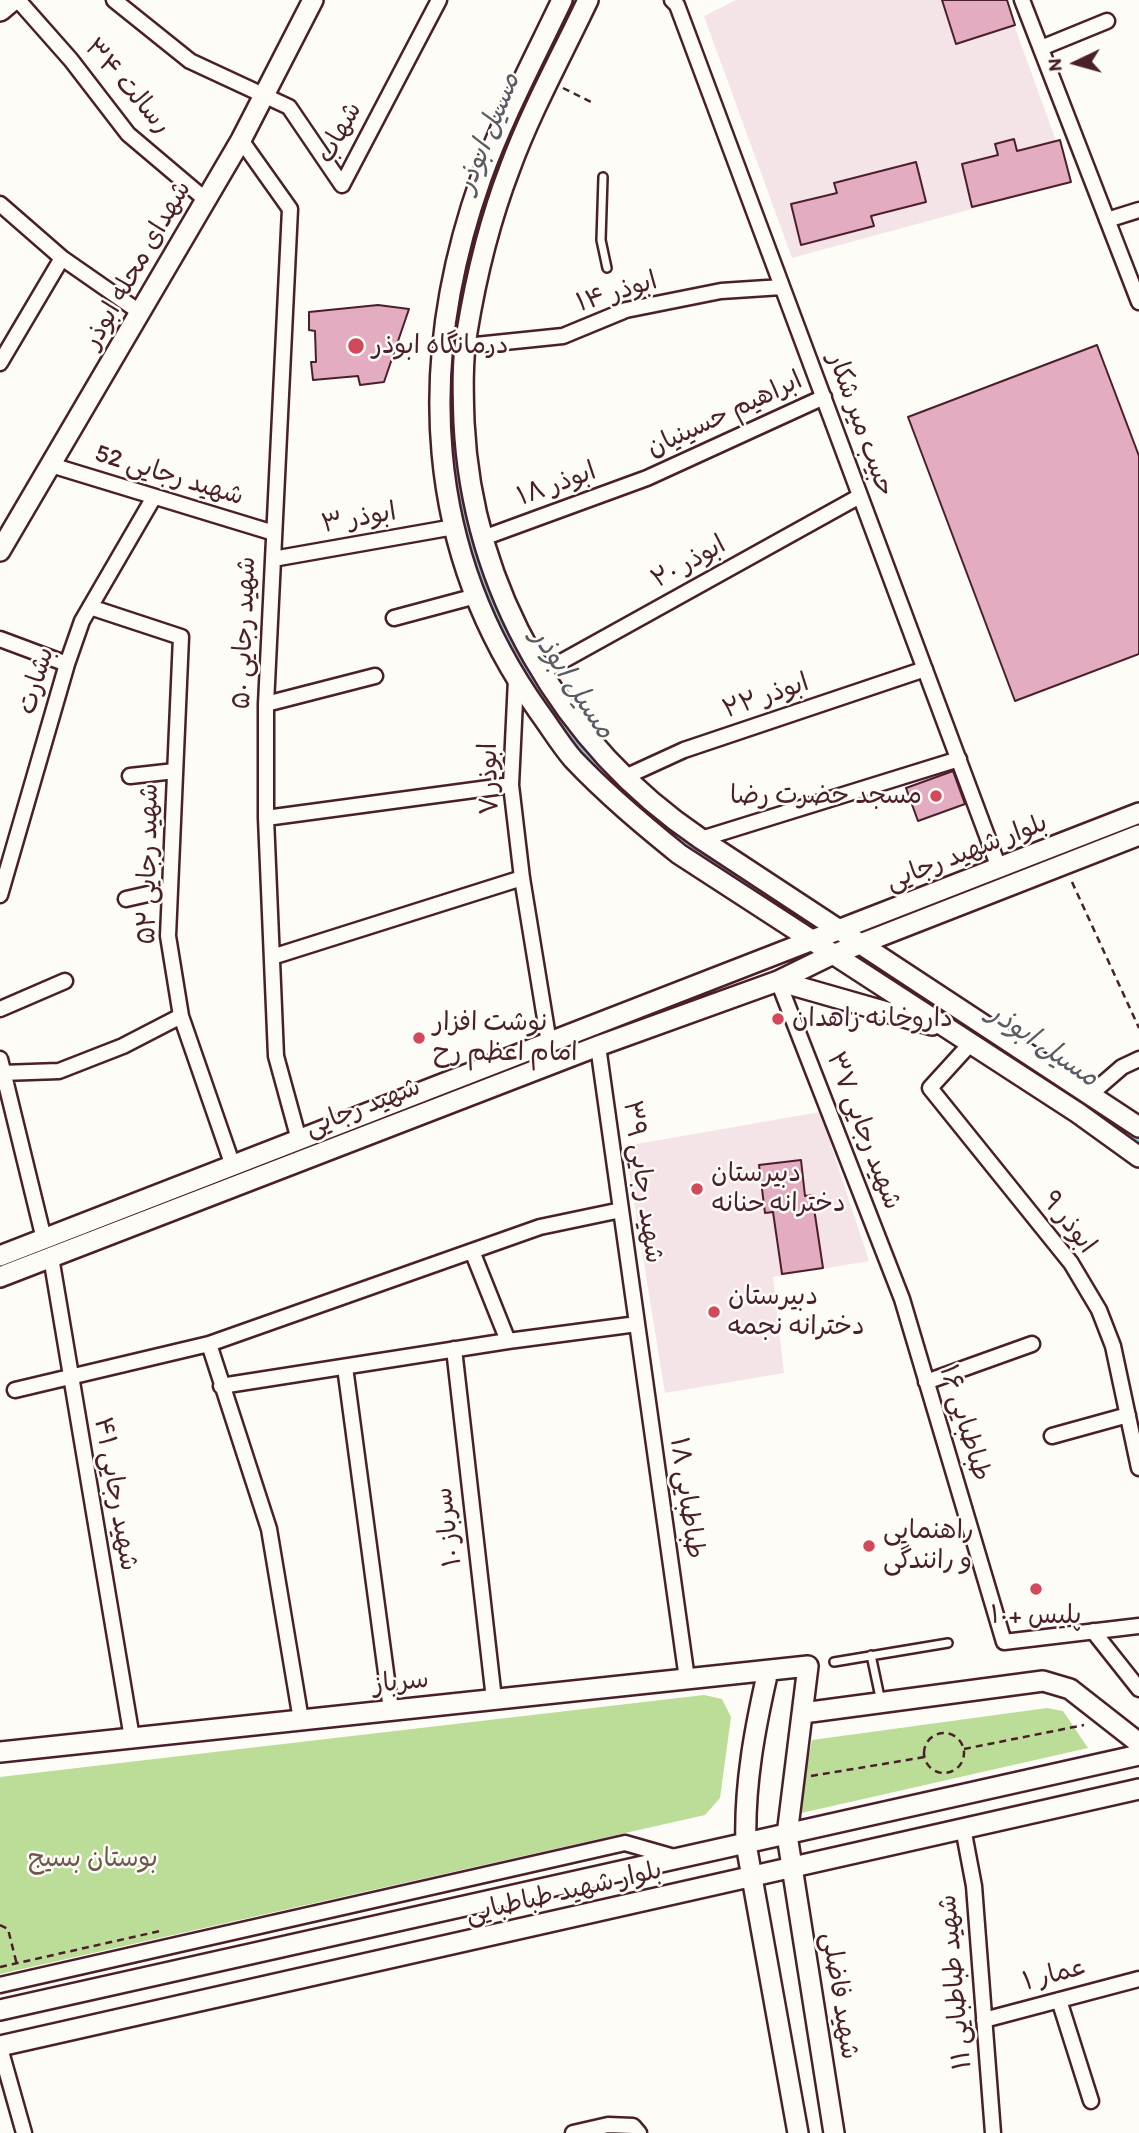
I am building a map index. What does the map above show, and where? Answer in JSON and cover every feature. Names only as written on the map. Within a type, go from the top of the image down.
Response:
[{"type":"main road","points":[[0,10],[12,0]]},
{"type":"main road","name":"شهدای محله ابوذر","points":[[0,551],[241,140],[312,0]]},
{"type":"main road","points":[[562,0],[481,178],[458,256],[443,331],[439,399],[442,457],[454,527],[475,596],[516,679],[572,757],[625,811],[680,854],[953,1031],[1139,1157]]},
{"type":"main road","points":[[588,0],[510,167],[482,261],[466,346],[463,399],[466,455],[483,538],[500,593],[541,673],[590,741],[625,777],[701,839],[1092,1093],[1139,1127]]},
{"type":"main road","name":"بلوار شهید رجایی","points":[[814,941],[1139,813]]},
{"type":"main road","name":"بلوار شهید رجایی","points":[[862,944],[1139,835]]},
{"type":"main road","name":"شهید رجایی","points":[[0,1277],[47,1248],[233,1166],[814,941]]},
{"type":"main road","name":"شهید رجایی","points":[[0,1256],[47,1248],[778,981],[862,944]]},
{"type":"main road","points":[[778,981],[953,1031]]},
{"type":"main road","name":"سرباز","points":[[0,1752],[808,1666]]},
{"type":"main road","name":"شهید فاضلی","points":[[808,1666],[787,1835],[834,2133]]},
{"type":"main road","points":[[768,1671],[756,1728],[745,1814],[746,1844],[798,2133]]},
{"type":"main road","points":[[803,1713],[1043,1681],[1070,1689],[1139,1743]]},
{"type":"main road","name":"بلوار شهید طباطبایی","points":[[0,2010],[1139,1755]]},
{"type":"main road","name":"بلوار شهید طباطبایی","points":[[0,2047],[1139,1789]]},
{"type":"street","name":"رسالت ۳۴","points":[[18,0],[71,60],[128,134],[206,200]]},
{"type":"street","points":[[114,0],[190,61],[263,94]]},
{"type":"street","name":"شهاب","points":[[263,94],[289,107],[342,185],[439,0]]},
{"type":"street","points":[[1022,0],[1139,302]]},
{"type":"street","name":"حبیب میر شکار","points":[[680,2],[782,287],[999,868]]},
{"type":"street","points":[[1041,48],[1107,21]]},
{"type":"street","name":"شهید رجایی ۵۰","points":[[241,140],[290,209],[266,704],[266,818],[276,1056],[299,1140]]},
{"type":"street","points":[[0,204],[62,258],[141,313]]},
{"type":"street","points":[[1107,220],[1139,211]]},
{"type":"street","points":[[0,363],[62,258]]},
{"type":"street","name":"ابوذر ۱۴","points":[[466,346],[564,336],[626,310],[722,291],[782,287]]},
{"type":"street","name":"ابراهیم حسینیان","points":[[648,478],[824,397]]},
{"type":"street","name":"شهید رجایی 52","points":[[51,465],[274,533]]},
{"type":"street","name":"ابوذر ۱۸","points":[[483,538],[648,478]]},
{"type":"street","name":"ابوذر ۲۰","points":[[541,673],[860,496]]},
{"type":"street","name":"بشارت","points":[[0,895],[66,664],[90,607],[154,497]]},
{"type":"street","name":"ابوذر ۳","points":[[273,559],[454,527]]},
{"type":"street","points":[[394,618],[475,596]]},
{"type":"street","name":"شهید رجایی ۵۲","points":[[90,607],[181,637],[168,936],[181,1016],[233,1166]]},
{"type":"street","points":[[0,639],[66,664]]},
{"type":"street","name":"ابوذر ۲۲","points":[[625,777],[684,750],[925,669]]},
{"type":"street","points":[[266,704],[375,676]]},
{"type":"street","name":"ابوذر ۷","points":[[516,679],[511,785],[522,878],[549,1043]]},
{"type":"street","points":[[701,839],[959,759]]},
{"type":"street","points":[[130,776],[175,771]]},
{"type":"street","points":[[266,818],[511,785]]},
{"type":"street","points":[[272,957],[522,878]]},
{"type":"street","points":[[126,899],[170,889]]},
{"type":"street","points":[[0,1009],[65,981]]},
{"type":"street","name":"شهید رجایی ۳۷","points":[[778,981],[902,1299]]},
{"type":"street","points":[[1,1066],[59,1071],[123,1046],[181,1016]]},
{"type":"street","name":"ابوذر ۹","points":[[971,1043],[930,1088],[1070,1264],[1099,1310],[1113,1346],[1139,1468]]},
{"type":"street","name":"شهید رجایی ۳۹","points":[[598,1046],[637,1324]]},
{"type":"street","points":[[1092,1093],[1122,1067],[1139,1059]]},
{"type":"street","name":"شهید رجایی ۴۱","points":[[1,1066],[47,1248],[132,1738]]},
{"type":"street","points":[[15,1390],[209,1345],[540,1227],[621,1210]]},
{"type":"street","points":[[472,1251],[508,1341]]},
{"type":"street","name":"طباطبایی ۱۶","points":[[902,1299],[1004,1642],[1093,1631]]},
{"type":"street","points":[[221,1386],[454,1349],[637,1324]]},
{"type":"street","name":"طباطبایی ۱۸","points":[[637,1324],[687,1679]]},
{"type":"street","points":[[926,1382],[1032,1344]]},
{"type":"street","points":[[209,1345],[269,1529],[301,1720]]},
{"type":"street","name":"سرباز ۱۰","points":[[454,1349],[494,1699]]},
{"type":"street","points":[[345,1367],[391,1710]]},
{"type":"street","points":[[1052,1436],[1128,1415]]},
{"type":"street","points":[[1093,1631],[1139,1626]]},
{"type":"street","points":[[1093,1631],[1139,1689]]},
{"type":"street","name":"شهید طباطبایی ۱۱","points":[[963,1828],[974,1886],[993,2133]]},
{"type":"street","points":[[0,1984],[625,1843],[680,1859]]},
{"type":"street","name":"عمار ۱","points":[[984,2020],[1139,1979]]},
{"type":"street","points":[[1059,2000],[1091,2101]]},
{"type":"street","points":[[0,2047],[24,2133]]},
{"type":"street","points":[[573,2133],[608,2125],[633,2126],[639,2133]]},
{"type":"lane","points":[[603,177],[601,240],[607,268]]},
{"type":"lane","points":[[834,1662],[948,1643]]},
{"type":"lane","points":[[871,1655],[881,1702]]},
{"type":"path","points":[[550,82],[595,104]]},
{"type":"path","points":[[1064,864],[1139,1028]]},
{"type":"path","points":[[964,1749],[1110,1720]]},
{"type":"path","points":[[940,1733],[953,1735],[964,1749],[961,1764],[945,1773],[933,1770],[925,1757],[929,1740],[940,1733]]},
{"type":"path","points":[[794,1779],[925,1757]]},
{"type":"path","points":[[0,1925],[8,1929],[21,1980]]},
{"type":"path","points":[[0,1968],[160,1931]]},
{"type":"shaded area","points":[[736,0],[1005,0],[1071,182],[792,258],[704,16]]},
{"type":"shaded area","points":[[820,1112],[869,1261],[773,1277],[784,1373],[665,1393],[625,1146]]},
{"type":"green space","name":"بوستان بسیج","points":[[704,1695],[722,1699],[731,1717],[720,1798],[705,1815],[0,1974],[0,1777]]},
{"type":"green space","points":[[1047,1708],[1063,1711],[1088,1748],[797,1814],[812,1740]]},
{"type":"building","points":[[942,0],[1007,0],[1015,25],[956,44]]},
{"type":"building","points":[[1014,139],[1017,151],[1060,140],[1071,182],[972,207],[962,164],[998,155],[995,144]]},
{"type":"building","points":[[916,162],[926,202],[871,216],[874,226],[801,245],[791,204],[837,193],[834,183]]},
{"type":"building","name":"درمانگاه ابوذر","points":[[378,305],[409,309],[384,382],[360,385],[358,376],[313,380],[311,362],[316,362],[315,331],[309,330],[309,312]]},
{"type":"building","points":[[1097,345],[1139,456],[1139,654],[1015,701],[908,417]]},
{"type":"building","name":"مسجد حضرت رضا","points":[[953,771],[965,804],[918,821],[906,788]]},
{"type":"building","points":[[801,1160],[805,1196],[812,1195],[823,1268],[782,1274],[773,1212],[765,1213],[759,1165]]},
{"type":"waterway","name":"مسیل ابوذر","points":[[545,67],[576,0]]},
{"type":"waterway","name":"مسیل ابوذر","points":[[522,115],[493,177],[477,229],[457,336],[454,390],[455,445],[473,551],[490,603],[516,655],[590,760],[627,796],[681,839],[1036,1070],[1139,1144]]},
{"type":"place","name":"درمانگاه ابوذر","points":[[356,346]]},
{"type":"place","name":"مسجد حضرت رضا","points":[[936,796]]},
{"type":"place","name":"داروخانه زاهدان","points":[[778,1019]]},
{"type":"place","name":"نوشت افزار امام اعظم رح","points":[[419,1038]]},
{"type":"place","name":"دبیرستان دخترانه حنانه","points":[[697,1189]]},
{"type":"place","name":"دبیرستان دخترانه نجمه","points":[[714,1312]]},
{"type":"place","name":"راهنمایی و رانندگی","points":[[869,1546]]},
{"type":"place","name":"پلیس +۱۰","points":[[1036,1589]]}]
